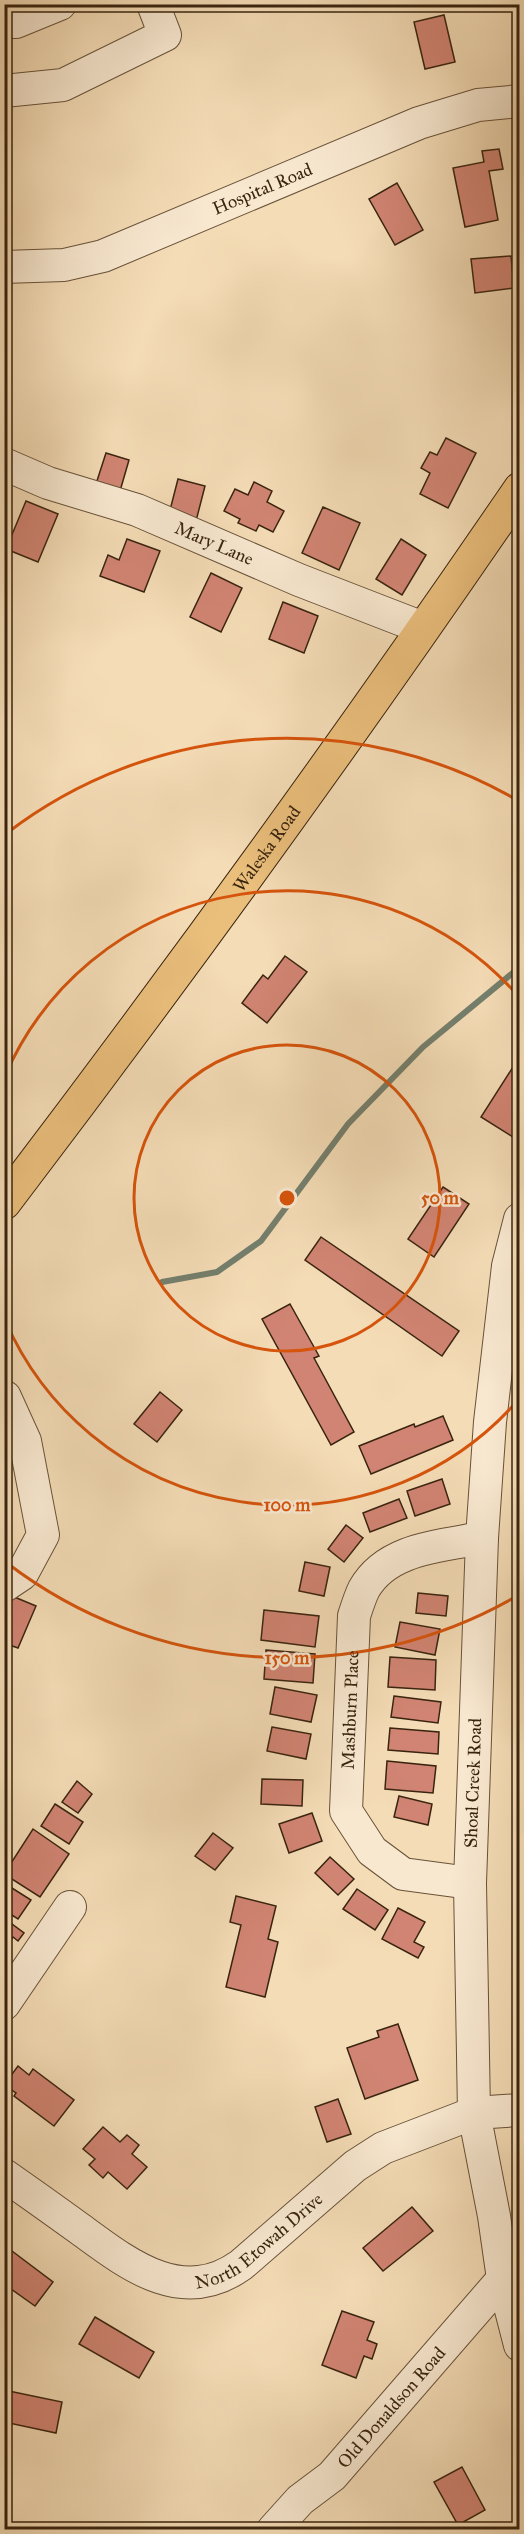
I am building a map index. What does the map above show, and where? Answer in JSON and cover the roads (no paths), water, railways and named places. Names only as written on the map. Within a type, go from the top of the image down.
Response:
[{"type":"main road","name":"Waleska Road","points":[[4,1203],[228,904],[384,687],[519,489]]},
{"type":"street","points":[[4,22],[16,22],[60,4]]},
{"type":"street","points":[[4,91],[63,85],[165,35],[153,4]]},
{"type":"street","name":"Hospital Road","points":[[4,267],[64,265],[103,256],[418,123],[478,105],[519,101]]},
{"type":"street","name":"Mary Lane","points":[[4,464],[48,483],[137,510],[299,580],[423,627]]},
{"type":"street","name":"Shoal Creek Road","points":[[519,1219],[507,1277],[490,1422],[482,1538],[470,1883],[474,2113],[494,2216],[503,2279],[519,2345]]},
{"type":"street","points":[[4,1586],[22,1574],[43,1535],[25,1441],[5,1397]]},
{"type":"street","name":"Mashburn Place","points":[[470,1883],[403,1874],[372,1851],[346,1811],[354,1616],[364,1588],[386,1565],[405,1553],[482,1538]]},
{"type":"street","points":[[4,2004],[70,1907]]},
{"type":"street","name":"North Etowah Drive","points":[[4,2175],[144,2272],[170,2281],[210,2282],[226,2276],[241,2265],[355,2166],[383,2148],[474,2113],[519,2110]]},
{"type":"street","name":"Old Donaldson Road","points":[[273,2529],[300,2500],[332,2476],[503,2279]]},
{"type":"waterway","points":[[162,1282],[217,1272],[261,1241],[348,1124],[423,1047],[520,967]]}]
